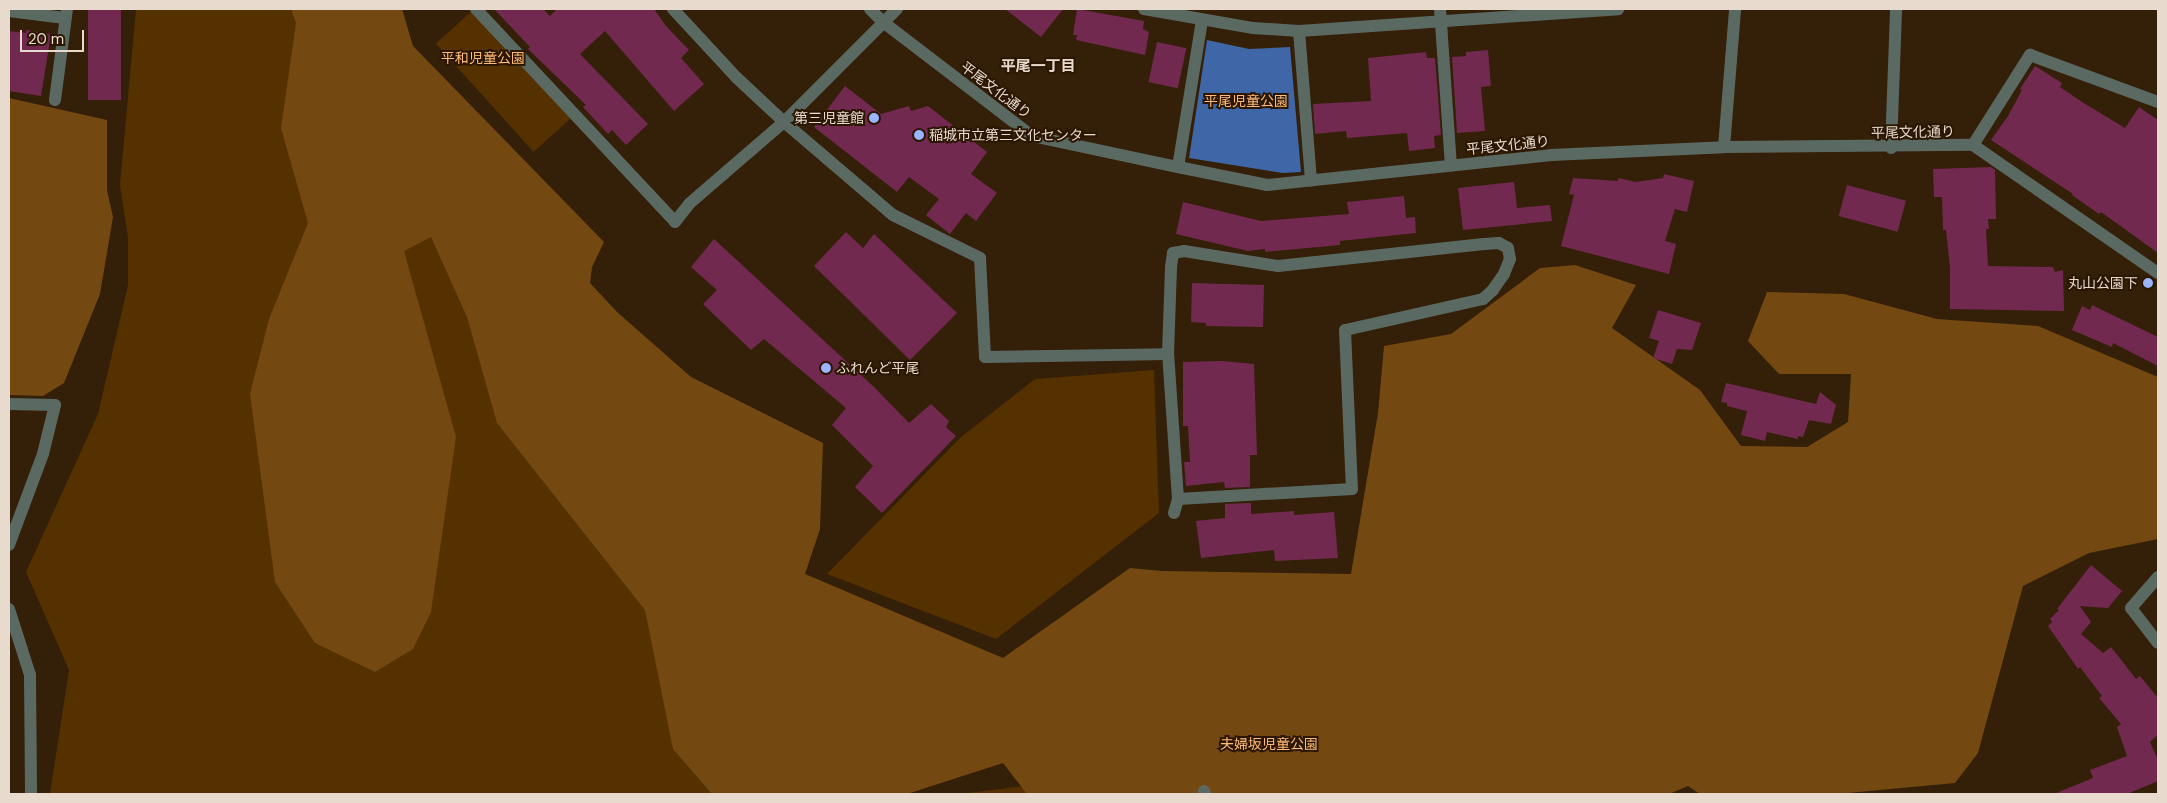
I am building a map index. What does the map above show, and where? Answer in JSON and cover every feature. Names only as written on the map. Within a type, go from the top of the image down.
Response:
[{"type":"street","points":[[476,9],[675,222],[690,203],[784,122],[896,9]]},
{"type":"street","points":[[673,9],[737,78],[784,122],[893,215],[980,258],[985,357],[1168,354]]},
{"type":"street","name":"平尾文化通り","points":[[870,9],[883,22],[1032,136],[1178,167],[1267,185],[1550,155],[1724,147],[1891,148],[1973,145],[2158,273]]},
{"type":"street","points":[[1144,9],[1253,28],[1299,31],[1618,9]]},
{"type":"street","points":[[1440,9],[1451,166]]},
{"type":"street","points":[[1724,147],[1735,9]]},
{"type":"street","points":[[1891,148],[1896,9]]},
{"type":"street","points":[[9,11],[66,14],[55,100]]},
{"type":"street","points":[[1178,167],[1202,20]]},
{"type":"street","points":[[1299,31],[1311,181]]},
{"type":"street","points":[[1973,145],[2030,55],[2158,102]]},
{"type":"street","points":[[1174,513],[1178,499],[1168,354],[1173,253],[1184,251],[1278,266],[1484,244],[1499,243],[1508,248],[1510,259],[1504,274],[1493,290],[1483,298],[1345,330],[1352,489],[1178,499]]},
{"type":"street","points":[[9,404],[55,405],[43,454],[11,532],[9,545]]},
{"type":"street","points":[[2158,577],[2131,608],[2158,644]]},
{"type":"street","points":[[9,609],[30,675],[31,794]]},
{"type":"green space","points":[[136,9],[361,9],[573,281],[726,794],[50,794],[69,670],[26,572],[98,414],[128,285],[128,238],[120,185]]},
{"type":"green space","name":"夫婦坂児童公園","points":[[291,9],[402,9],[413,46],[604,242],[592,267],[590,283],[617,312],[691,377],[823,443],[820,529],[805,574],[1003,658],[1130,568],[1162,571],[1351,574],[1378,413],[1384,346],[1451,334],[1540,268],[1575,265],[1636,285],[1612,328],[1700,390],[1741,446],[1807,447],[1848,422],[1851,374],[1779,374],[1748,341],[1767,292],[1844,294],[1937,319],[2038,326],[2158,377],[2158,539],[2089,553],[2023,586],[1978,753],[1955,783],[1837,794],[1700,794],[1688,786],[1669,794],[1027,794],[1003,763],[907,794],[712,794],[673,749],[645,610],[497,423],[467,317],[431,237],[404,251],[456,437],[431,612],[413,649],[375,672],[315,643],[275,582],[250,394],[269,319],[308,223],[281,128],[296,23]]},
{"type":"green space","name":"平和児童公園","points":[[473,10],[571,118],[534,152],[436,43]]},
{"type":"green space","points":[[9,98],[107,120],[107,190],[113,217],[100,294],[64,383],[43,396],[9,395]]},
{"type":"green space","points":[[1154,370],[1159,513],[996,639],[827,574],[960,438],[1035,379]]},
{"type":"green space","points":[[1032,785],[1044,794],[959,794]]},
{"type":"water","name":"平尾児童公園","points":[[1207,40],[1249,49],[1290,47],[1301,172],[1283,173],[1189,158]]},
{"type":"building","points":[[88,9],[121,9],[121,100],[88,100]]},
{"type":"building","points":[[494,9],[543,9],[550,16],[557,9],[654,9],[666,26],[689,50],[681,58],[704,84],[674,111],[605,31],[580,54],[648,124],[626,145],[612,130],[608,134],[583,107],[586,105],[528,49],[530,47]]},
{"type":"building","points":[[1005,9],[1063,9],[1041,37]]},
{"type":"building","points":[[1077,9],[1144,21],[1143,29],[1149,32],[1145,55],[1076,40],[1077,35],[1073,35]]},
{"type":"building","points":[[26,30],[51,34],[41,96],[9,91],[9,31],[26,33]]},
{"type":"building","points":[[1157,42],[1186,48],[1178,88],[1148,82]]},
{"type":"building","points":[[1488,50],[1491,86],[1481,87],[1485,131],[1457,133],[1452,57],[1466,56],[1466,52]]},
{"type":"building","points":[[1426,52],[1427,58],[1435,58],[1441,135],[1434,136],[1435,148],[1409,151],[1407,133],[1347,138],[1346,131],[1315,134],[1313,104],[1371,101],[1368,58]]},
{"type":"building","points":[[2035,66],[2062,83],[2060,87],[2125,128],[2139,107],[2158,120],[2158,253],[2101,212],[2099,214],[2073,194],[1991,140],[2008,116],[2022,90],[2020,89]]},
{"type":"building","points":[[845,86],[881,114],[909,106],[911,111],[928,106],[987,152],[971,174],[997,193],[976,221],[966,213],[950,234],[926,215],[939,199],[909,177],[897,192],[814,127]]},
{"type":"building","points":[[1991,167],[1995,170],[1996,219],[1988,219],[1989,229],[1986,229],[1988,266],[2053,267],[2055,272],[2063,270],[2064,311],[1950,309],[1950,268],[1946,230],[1943,230],[1942,197],[1934,197],[1933,169]]},
{"type":"building","points":[[1664,174],[1694,181],[1687,212],[1675,209],[1665,241],[1676,244],[1669,274],[1561,246],[1574,195],[1569,194],[1573,178],[1618,181],[1618,178],[1636,182],[1663,178]]},
{"type":"building","points":[[1514,182],[1517,208],[1550,205],[1552,221],[1463,230],[1458,188]]},
{"type":"building","points":[[1847,185],[1906,201],[1898,232],[1839,216]]},
{"type":"building","points":[[1404,196],[1406,218],[1415,217],[1416,233],[1340,241],[1340,245],[1265,252],[1265,249],[1248,251],[1176,234],[1183,202],[1261,221],[1349,214],[1347,202]]},
{"type":"building","points":[[846,232],[863,248],[874,234],[957,313],[910,360],[814,266]]},
{"type":"building","name":"ふれんど平尾","points":[[714,239],[874,387],[909,423],[931,404],[949,421],[946,427],[956,436],[882,513],[855,487],[873,466],[832,425],[846,408],[764,339],[751,350],[703,304],[717,290],[691,267]]},
{"type":"building","points":[[1192,283],[1264,285],[1263,327],[1206,326],[1206,323],[1191,322]]},
{"type":"building","points":[[2092,305],[2158,337],[2158,366],[2113,343],[2112,347],[2072,330],[2082,306],[2090,310]]},
{"type":"building","points":[[1658,310],[1701,323],[1692,350],[1677,349],[1672,364],[1653,358],[1659,341],[1649,338]]},
{"type":"building","points":[[1222,361],[1254,364],[1257,455],[1250,455],[1250,487],[1225,488],[1224,482],[1186,486],[1184,462],[1190,462],[1188,426],[1183,426],[1183,362]]},
{"type":"building","points":[[1726,383],[1816,404],[1820,392],[1836,405],[1831,424],[1809,420],[1803,437],[1798,436],[1798,439],[1767,432],[1765,441],[1741,435],[1747,411],[1727,406],[1727,403],[1721,402]]},
{"type":"building","points":[[1251,503],[1251,514],[1294,511],[1294,515],[1334,512],[1338,558],[1275,561],[1274,550],[1201,558],[1196,521],[1225,518],[1225,504]]},
{"type":"building","points":[[2091,565],[2122,591],[2108,608],[2080,606],[2091,622],[2081,634],[2103,653],[2111,647],[2136,679],[2140,676],[2158,698],[2158,735],[2150,742],[2158,760],[2158,781],[2127,794],[2054,794],[2093,778],[2090,770],[2127,756],[2117,727],[2121,724],[2099,698],[2102,696],[2080,667],[2078,669],[2048,626],[2052,622],[2050,619],[2059,610],[2057,609]]},
{"type":"place","name":"第三児童館","points":[[874,118]]},
{"type":"place","name":"稲城市立第三文化センター","points":[[919,135]]},
{"type":"place","name":"丸山公園下","points":[[2148,283]]},
{"type":"place","name":"ふれんど平尾","points":[[826,368]]},
{"type":"district","name":"平尾一丁目","points":[[1038,67]]}]
